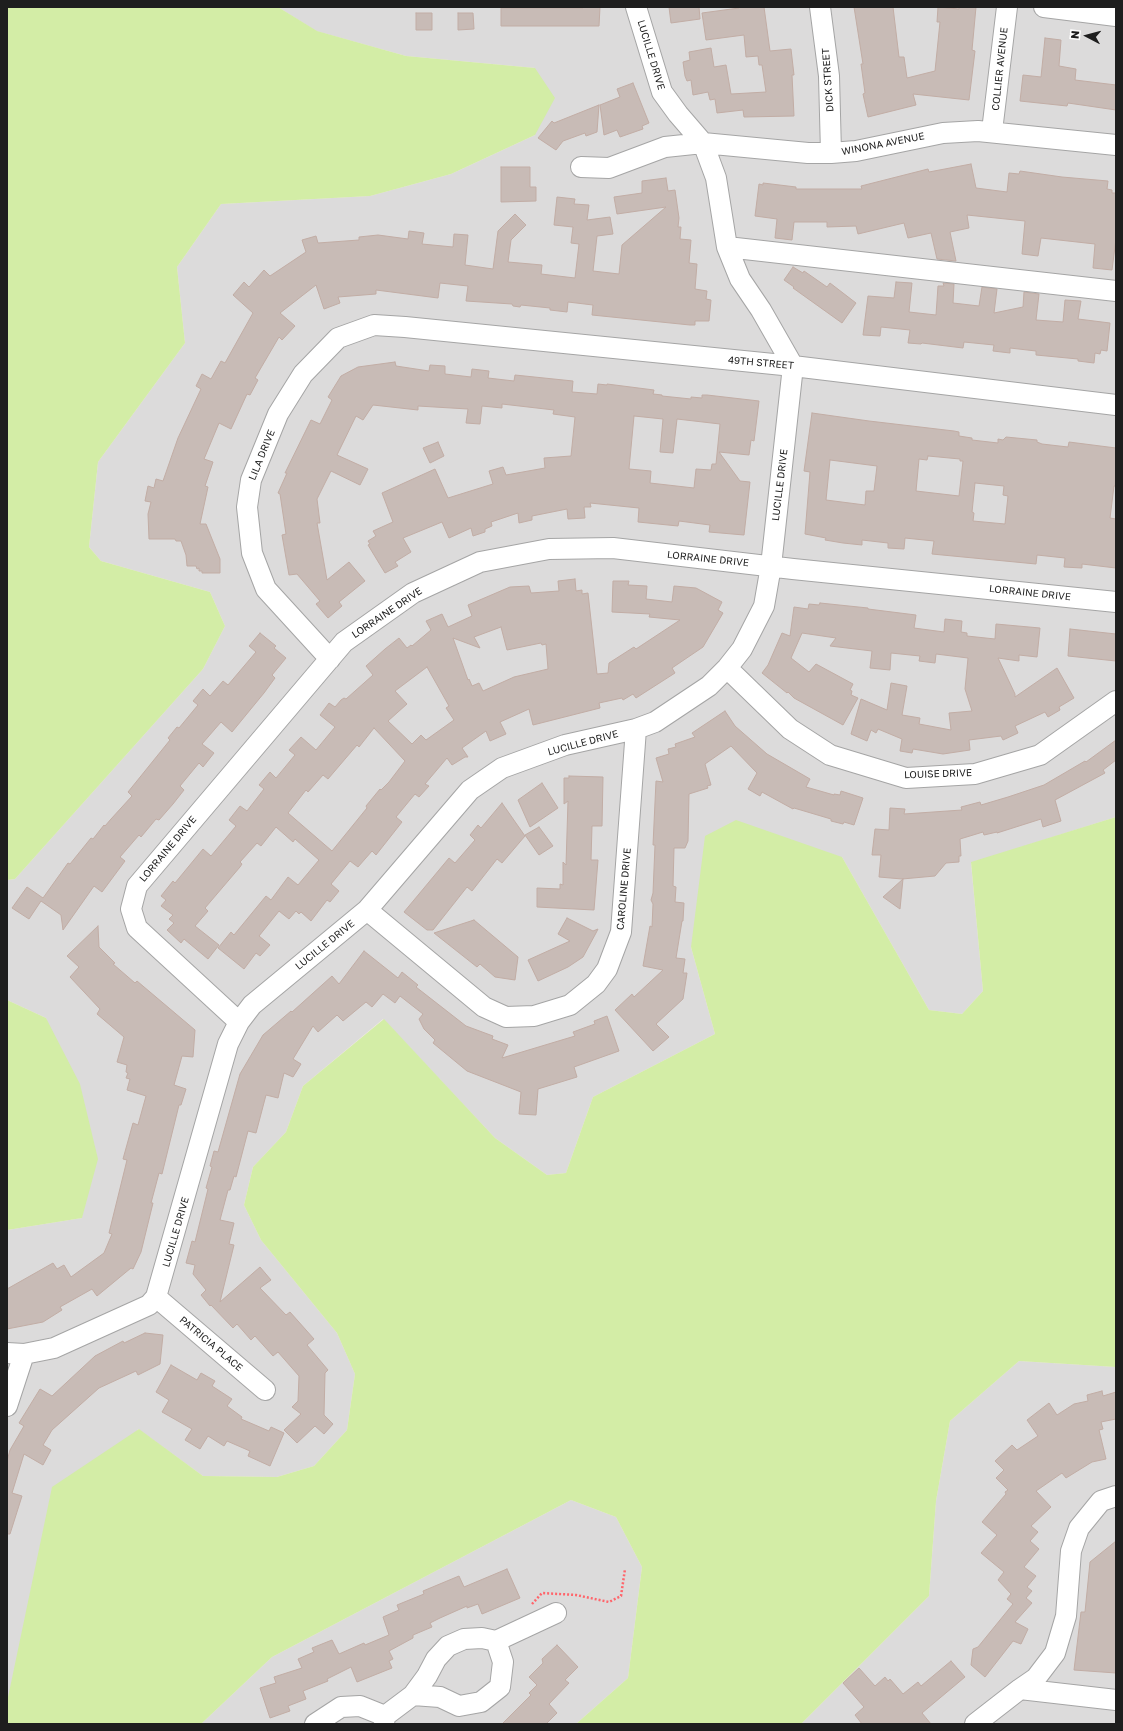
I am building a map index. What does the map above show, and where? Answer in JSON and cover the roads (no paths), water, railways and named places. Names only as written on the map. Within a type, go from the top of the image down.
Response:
[{"type":"street","name":"LUCILLE DRIVE","points":[[156,1297],[228,1044],[239,1022],[252,1005],[367,910],[470,790],[502,768],[565,745],[636,729],[656,722],[709,686],[727,668],[742,649],[764,606],[771,566],[793,366],[761,310],[740,279],[727,247],[716,178],[703,143],[678,114],[662,92],[636,7]]},
{"type":"street","name":"DICK STREET","points":[[820,7],[829,76],[832,153]]},
{"type":"street","name":"COLLIER AVENUE","points":[[992,131],[1007,7]]},
{"type":"street","points":[[1044,7],[1116,16]]},
{"type":"street","name":"WINONA AVENUE","points":[[581,167],[609,168],[665,147],[703,143],[808,153],[832,153],[856,152],[943,133],[992,131],[1116,146]]},
{"type":"street","points":[[727,247],[1116,291]]},
{"type":"street","name":"LILA DRIVE","points":[[330,659],[266,589],[252,552],[247,506],[251,480],[282,407],[303,374],[338,338],[374,325],[405,327]]},
{"type":"street","name":"49TH STREET","points":[[405,327],[793,366],[1116,405]]},
{"type":"street","name":"LORRAINE DRIVE","points":[[239,1022],[137,928],[132,909],[137,886],[344,642],[413,593],[480,562],[549,549],[613,548],[1116,602]]},
{"type":"street","name":"LOUISE DRIVE","points":[[727,668],[790,729],[830,755],[906,778],[975,774],[1040,755],[1116,701]]},
{"type":"street","name":"CAROLINE DRIVE","points":[[367,910],[484,1007],[506,1017],[534,1016],[570,1005],[596,984],[607,969],[621,932],[636,729]]},
{"type":"street","points":[[7,1406],[16,1353],[54,1348],[149,1305],[156,1297]]},
{"type":"street","name":"PATRICIA PLACE","points":[[156,1297],[265,1390]]},
{"type":"street","points":[[975,1724],[1036,1678],[1055,1653],[1066,1616],[1071,1551],[1079,1528],[1101,1501],[1116,1496]]},
{"type":"street","points":[[315,1724],[341,1707],[360,1706],[385,1720],[413,1695],[427,1676],[436,1659],[448,1646],[464,1639],[482,1638],[496,1641],[556,1613]]},
{"type":"street","points":[[413,1695],[440,1697],[459,1706],[481,1702],[500,1687],[503,1662],[496,1641]]},
{"type":"street","points":[[1020,1689],[1116,1700]]}]
